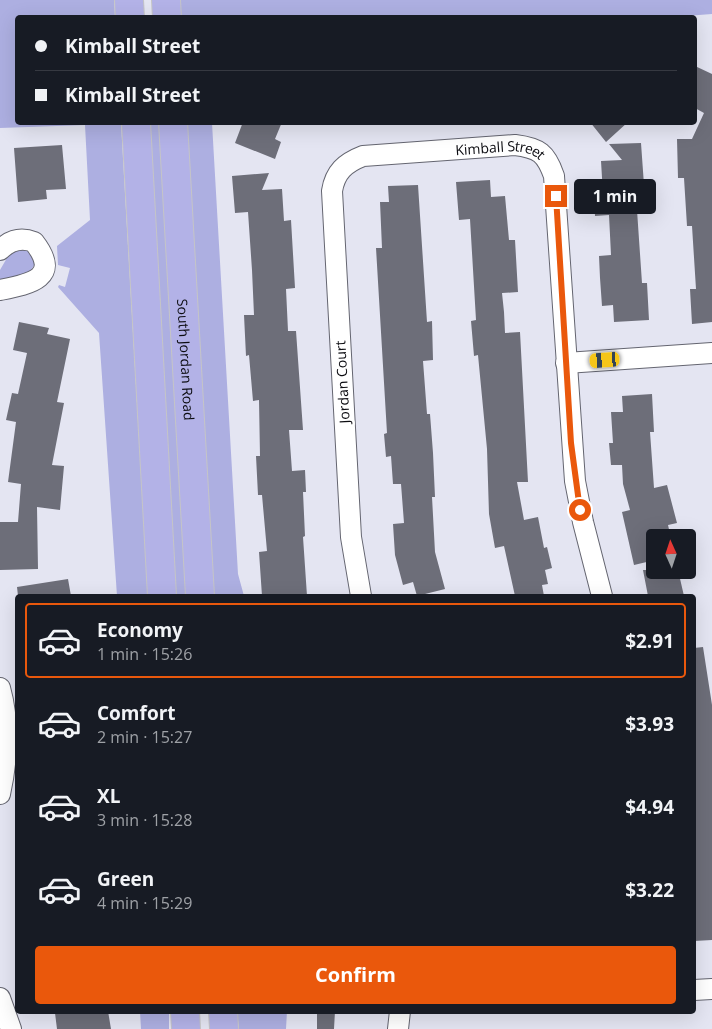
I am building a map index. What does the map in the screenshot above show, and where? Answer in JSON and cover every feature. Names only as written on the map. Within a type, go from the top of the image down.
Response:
[{"type":"main road","points":[[130,0],[130,15]]},
{"type":"main road","points":[[166,0],[167,15]]},
{"type":"main road","points":[[136,125],[162,594]]},
{"type":"main road","name":"South Jordan Road","points":[[173,125],[200,594]]},
{"type":"main road","points":[[185,1014],[186,1029]]},
{"type":"main road","points":[[223,1014],[224,1029]]},
{"type":"street","name":"Kimball Street","points":[[340,169],[352,160],[374,154],[515,145],[530,147],[542,153],[549,163],[554,176],[575,481],[583,522],[601,594]]},
{"type":"street","name":"Jordan Court","points":[[340,169],[334,180],[332,192],[352,537],[361,594]]},
{"type":"street","points":[[0,250],[9,242],[25,239],[34,242],[44,260],[44,271],[40,278],[33,283],[0,290]]},
{"type":"street","points":[[566,363],[712,353]]},
{"type":"street","points":[[0,688],[5,713],[7,751],[0,794]]},
{"type":"street","points":[[696,990],[712,989]]},
{"type":"street","points":[[0,998],[12,1029]]},
{"type":"street","points":[[398,1029],[400,1014]]},
{"type":"shaded area","points":[[0,0],[114,0],[115,15],[15,15],[15,125],[85,125],[0,128]]},
{"type":"shaded area","points":[[179,0],[712,0],[712,14],[697,15],[180,15]]},
{"type":"shaded area","points":[[85,125],[121,125],[148,594],[117,594],[99,333],[58,287],[59,285],[65,287],[70,268],[58,265],[57,246],[90,220]]},
{"type":"shaded area","points":[[148,125],[160,125],[186,594],[174,594]]},
{"type":"shaded area","points":[[186,125],[212,125],[238,574],[243,594],[212,594]]},
{"type":"shaded area","points":[[23,248],[29,251],[35,263],[32,268],[29,272],[20,276],[0,280],[0,270],[11,251]]},
{"type":"shaded area","points":[[140,1014],[169,1014],[169,1029],[141,1029]]},
{"type":"shaded area","points":[[237,1014],[287,1014],[286,1029],[239,1029]]},
{"type":"building","points":[[697,67],[712,74],[712,322],[692,324],[690,289],[696,289],[692,226],[687,226],[684,178],[678,178],[677,139],[692,139],[704,113],[697,109]]},
{"type":"building","points":[[242,125],[281,125],[275,139],[281,142],[275,159],[235,143]]},
{"type":"building","points":[[592,125],[625,125],[606,142]]},
{"type":"building","points":[[641,143],[644,185],[640,180],[635,181],[642,283],[647,283],[649,320],[614,322],[613,305],[602,306],[600,278],[599,256],[611,255],[609,215],[595,216],[594,194],[603,194],[601,161],[622,160],[609,144]]},
{"type":"building","points":[[62,145],[66,189],[46,190],[47,199],[18,202],[14,148]]},
{"type":"building","points":[[269,173],[262,190],[282,189],[284,221],[291,220],[295,288],[286,289],[288,331],[296,331],[303,430],[289,430],[292,471],[305,470],[306,492],[303,492],[305,536],[303,537],[307,594],[262,594],[259,552],[267,551],[262,495],[258,495],[256,456],[260,456],[259,400],[253,401],[249,355],[246,356],[244,315],[254,315],[248,212],[235,213],[232,176]]},
{"type":"building","points":[[490,180],[491,197],[505,196],[509,240],[515,240],[518,292],[502,293],[505,333],[520,332],[528,482],[517,482],[524,520],[538,517],[544,548],[547,547],[552,568],[545,570],[548,584],[542,585],[544,594],[515,594],[504,546],[495,548],[489,514],[487,449],[478,355],[474,356],[471,321],[476,320],[470,219],[459,220],[456,182]]},
{"type":"building","points":[[418,185],[427,322],[432,321],[433,360],[423,361],[427,414],[430,414],[433,453],[435,497],[432,497],[435,552],[445,589],[425,594],[416,594],[413,582],[403,585],[395,555],[393,524],[404,523],[401,484],[393,484],[391,456],[386,457],[384,434],[387,433],[376,248],[382,248],[380,202],[389,202],[388,186]]},
{"type":"building","points":[[19,322],[49,328],[47,334],[70,339],[57,402],[64,403],[52,465],[64,466],[60,510],[37,507],[38,569],[0,570],[0,522],[18,522],[21,484],[8,482],[16,422],[6,420],[12,393],[18,394],[27,353],[13,350]]},
{"type":"building","points":[[652,394],[654,432],[650,432],[654,488],[667,485],[677,523],[668,525],[669,529],[646,529],[646,562],[634,565],[622,512],[630,510],[623,484],[622,465],[611,465],[609,443],[613,443],[611,412],[623,412],[622,396]]},
{"type":"building","points":[[643,570],[646,570],[646,579],[680,579],[684,594],[648,594]]},
{"type":"building","points":[[68,579],[71,594],[18,594],[17,587]]},
{"type":"building","points":[[703,647],[712,705],[712,940],[696,941],[696,648]]},
{"type":"building","points":[[55,1014],[108,1014],[111,1029],[57,1029]]},
{"type":"building","points":[[317,1014],[335,1014],[334,1029],[317,1029]]},
{"type":"route","points":[[556,196],[571,443],[580,510]]}]
